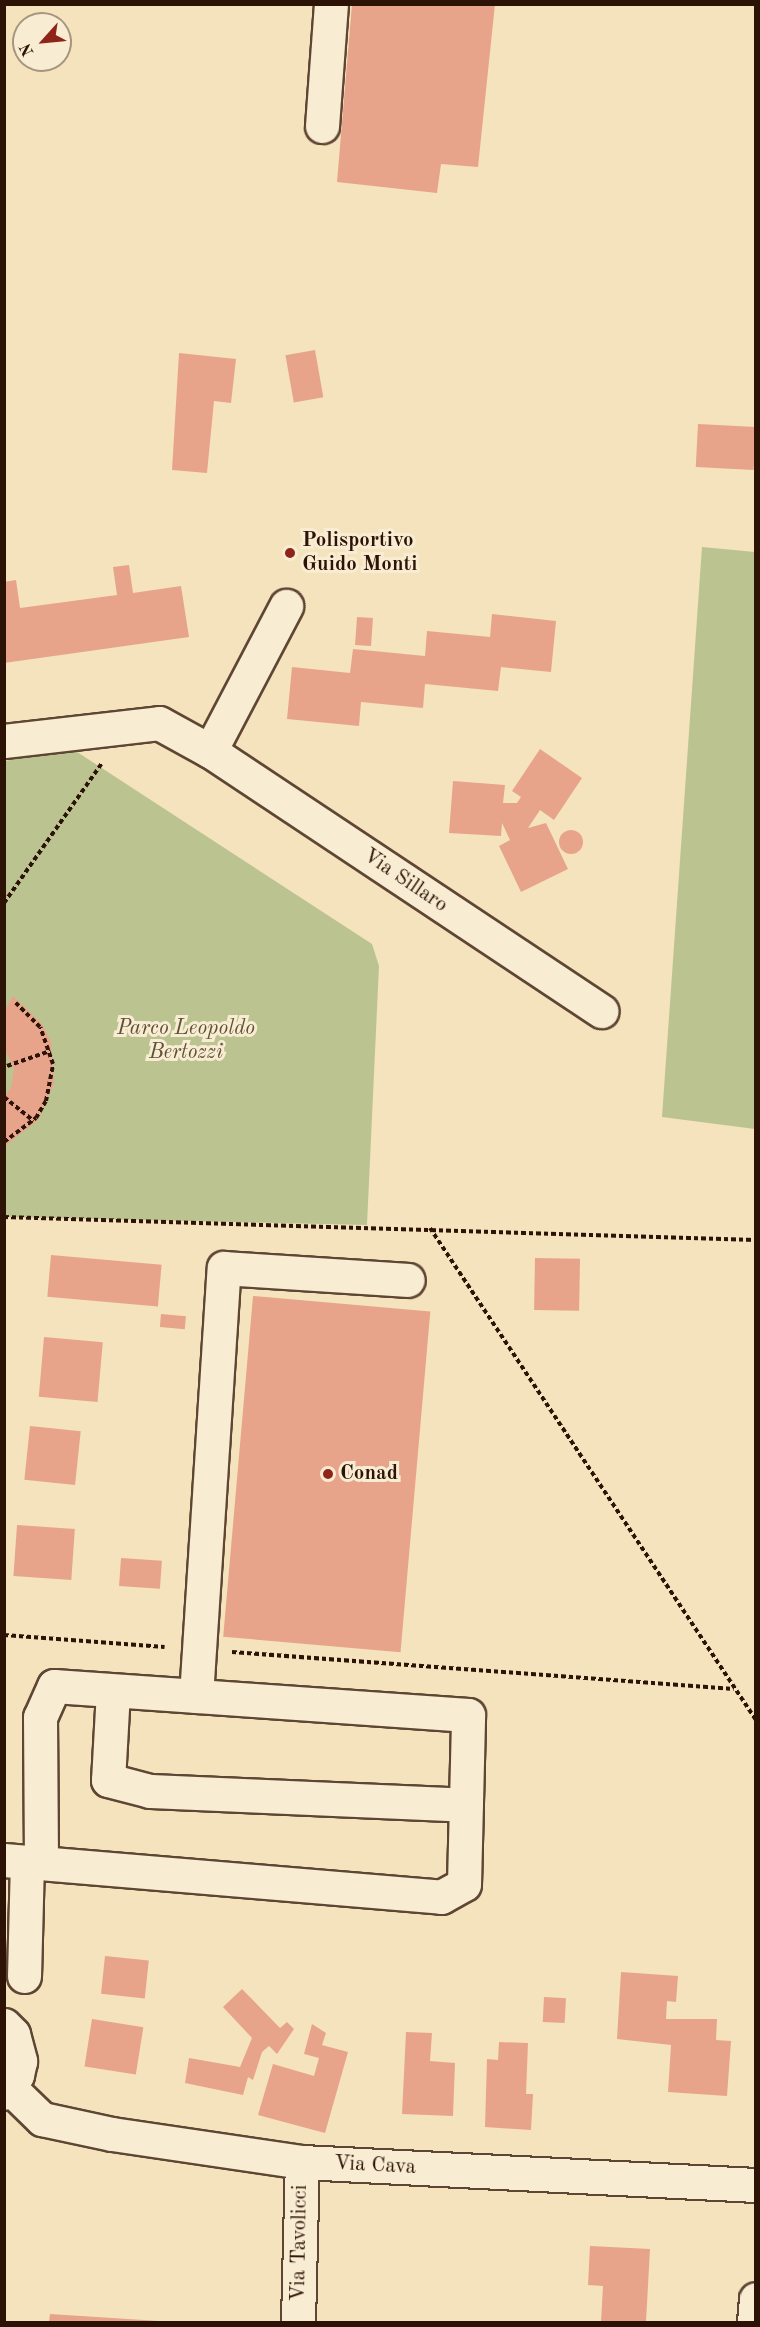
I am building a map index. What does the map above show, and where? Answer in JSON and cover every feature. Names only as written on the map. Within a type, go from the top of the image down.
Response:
[{"type":"street","points":[[322,126],[331,4]]},
{"type":"street","points":[[210,751],[286,606]]},
{"type":"street","name":"Via Sillaro","points":[[4,741],[159,723],[210,751],[601,1011]]},
{"type":"street","points":[[196,1696],[224,1268],[408,1280]]},
{"type":"street","points":[[24,1861],[441,1897],[464,1884],[468,1715],[54,1686],[40,1718],[24,1861],[24,1976]]},
{"type":"street","points":[[113,1691],[108,1780],[150,1791],[466,1805]]},
{"type":"street","points":[[4,2025],[13,2034],[20,2061],[7,2090]]},
{"type":"street","name":"Via Cava","points":[[7,2090],[42,2119],[112,2134],[302,2163],[756,2185]]},
{"type":"street","name":"Via Tavolicci","points":[[298,2322],[302,2163]]},
{"type":"street","points":[[754,2322],[756,2299]]},
{"type":"path","points":[[4,903],[127,727]]},
{"type":"path","points":[[4,1142],[34,1120],[51,1085],[50,1051],[40,1027],[14,1001]]},
{"type":"path","points":[[7,1066],[50,1051]]},
{"type":"path","points":[[4,1058],[7,1066],[4,1085]]},
{"type":"path","points":[[4,1097],[34,1120]]},
{"type":"path","points":[[4,1217],[429,1228],[756,1240]]},
{"type":"path","points":[[429,1228],[756,1720]]},
{"type":"path","points":[[4,1635],[734,1689]]},
{"type":"green space","points":[[702,547],[755,552],[755,1129],[662,1117]]},
{"type":"green space","name":"Parco Leopoldo Bertozzi","points":[[71,748],[372,944],[379,966],[367,1225],[5,1217],[5,761]]},
{"type":"building","points":[[352,4],[495,4],[478,167],[441,164],[437,193],[337,182]]},
{"type":"building","points":[[315,350],[323,397],[294,402],[285,355]]},
{"type":"building","points":[[179,353],[236,359],[231,403],[214,401],[207,473],[172,470]]},
{"type":"building","points":[[698,424],[756,427],[754,470],[696,467]]},
{"type":"building","points":[[129,565],[133,593],[181,586],[189,637],[4,663],[4,582],[16,580],[20,608],[117,595],[113,567]]},
{"type":"building","points":[[492,614],[556,621],[551,672],[501,667],[498,691],[425,684],[423,708],[361,702],[359,726],[287,719],[292,667],[350,673],[353,649],[425,656],[427,631],[490,637]]},
{"type":"building","points":[[357,617],[373,618],[371,646],[355,645]]},
{"type":"building","points":[[540,749],[582,778],[554,820],[540,810],[528,828],[546,823],[568,869],[521,892],[499,846],[510,840],[502,823],[501,836],[449,833],[453,781],[505,785],[503,803],[517,803],[521,797],[512,791]]},
{"type":"building","points":[[571,830],[579,834],[583,842],[579,850],[571,854],[563,850],[559,842],[563,834]]},
{"type":"building","points":[[13,996],[42,1024],[51,1042],[54,1083],[38,1120],[4,1147],[4,1097],[11,1088],[14,1069],[4,1047],[4,1012]]},
{"type":"building","points":[[51,1255],[162,1265],[158,1307],[47,1297]]},
{"type":"building","points":[[535,1258],[580,1259],[579,1311],[534,1310]]},
{"type":"building","name":"Conad","points":[[253,1296],[430,1312],[401,1652],[223,1637]]},
{"type":"building","points":[[161,1314],[186,1316],[185,1329],[160,1327]]},
{"type":"building","points":[[44,1337],[103,1342],[98,1402],[39,1397]]},
{"type":"building","points":[[30,1426],[81,1431],[75,1485],[24,1480]]},
{"type":"building","points":[[17,1525],[75,1529],[71,1580],[13,1576]]},
{"type":"building","points":[[121,1558],[162,1561],[160,1589],[119,1586]]},
{"type":"building","points":[[105,1956],[149,1961],[145,1998],[101,1994]]},
{"type":"building","points":[[621,1972],[678,1976],[676,2002],[667,2001],[666,2019],[717,2019],[716,2040],[731,2041],[727,2096],[668,2092],[671,2045],[617,2039]]},
{"type":"building","points":[[242,1989],[280,2028],[287,2022],[294,2029],[277,2054],[269,2046],[262,2052],[253,2080],[248,2077],[243,2095],[185,2083],[189,2058],[240,2067],[252,2038],[223,2007]]},
{"type":"building","points":[[544,1997],[566,1998],[565,2023],[543,2022]]},
{"type":"building","points":[[92,2019],[143,2027],[136,2075],[84,2066]]},
{"type":"building","points":[[312,2024],[326,2033],[322,2045],[348,2052],[325,2133],[258,2115],[273,2064],[314,2076],[319,2058],[304,2054]]},
{"type":"building","points":[[406,2032],[432,2033],[430,2061],[455,2063],[453,2116],[402,2114]]},
{"type":"building","points":[[499,2042],[528,2043],[526,2094],[533,2094],[531,2130],[485,2127],[487,2059],[498,2060]]},
{"type":"building","points":[[590,2246],[650,2249],[646,2322],[601,2322],[603,2286],[588,2285]]},
{"type":"building","points":[[50,2314],[159,2321],[159,2322],[49,2322]]},
{"type":"place","name":"Polisportivo Guido Monti","points":[[290,553]]},
{"type":"place","name":"Conad","points":[[328,1474]]}]
